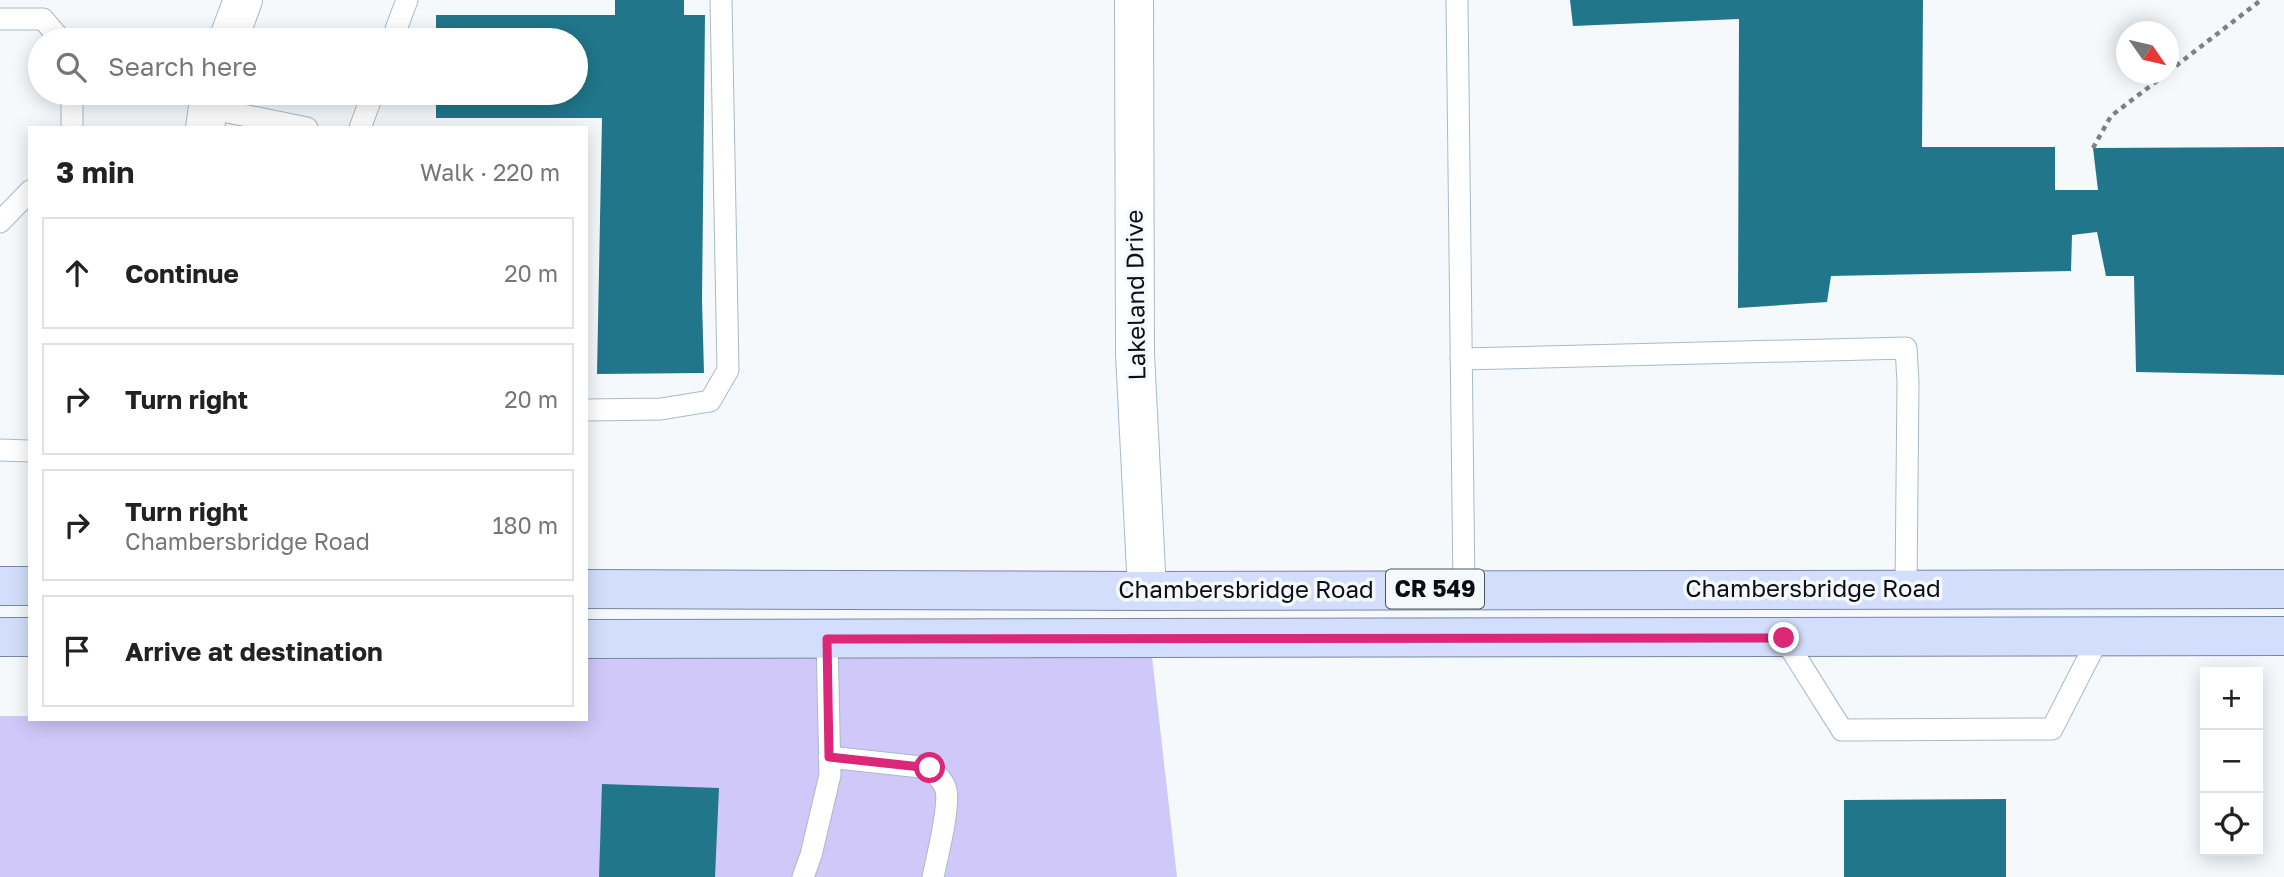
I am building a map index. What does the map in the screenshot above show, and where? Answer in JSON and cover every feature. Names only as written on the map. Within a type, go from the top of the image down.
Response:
[{"type":"main road","points":[[0,586],[28,586]]},
{"type":"main road","name":"Chambersbridge Road","points":[[588,589],[2284,589]]},
{"type":"main road","name":"Chambersbridge Road","points":[[588,639],[2284,636]]},
{"type":"main road","points":[[0,637],[28,637]]},
{"type":"street","points":[[232,28],[243,0]]},
{"type":"street","name":"Lakeland Drive","points":[[1134,0],[1135,354],[1147,591]]},
{"type":"lane","points":[[396,28],[407,0]]},
{"type":"lane","points":[[588,410],[661,409],[710,401],[728,370],[721,0]]},
{"type":"lane","points":[[1457,0],[1464,589]]},
{"type":"lane","points":[[0,19],[43,19],[51,28]]},
{"type":"lane","points":[[74,105],[78,126]]},
{"type":"lane","points":[[361,126],[369,105]]},
{"type":"lane","points":[[208,109],[297,126]]},
{"type":"lane","points":[[0,222],[28,193]]},
{"type":"lane","points":[[1461,359],[1906,348],[1906,589]]},
{"type":"lane","points":[[0,450],[28,451]]},
{"type":"lane","points":[[1784,638],[1842,730],[2052,729],[2099,637]]},
{"type":"lane","points":[[803,877],[811,855],[830,775],[827,639]]},
{"type":"lane","points":[[829,757],[930,768],[938,775],[946,790],[944,820],[933,877]]},
{"type":"path","points":[[2179,64],[2261,0]]},
{"type":"path","points":[[2093,148],[2111,116],[2153,84]]},
{"type":"shaded area","points":[[588,639],[1150,639],[1177,877],[0,877],[0,716],[28,716],[28,721],[588,721]]},
{"type":"building","points":[[615,0],[684,0],[684,15],[705,15],[702,300],[704,373],[597,374],[602,118],[436,118],[436,105],[588,105],[588,28],[436,28],[436,15],[615,15]]},
{"type":"building","points":[[1570,0],[1923,0],[1922,147],[2055,147],[2055,190],[2098,190],[2093,148],[2284,147],[2284,375],[2136,372],[2134,276],[2106,276],[2097,232],[2072,235],[2071,271],[1831,276],[1827,302],[1738,308],[1739,19],[1573,26]]},
{"type":"building","points":[[602,784],[719,788],[715,877],[599,877]]},
{"type":"building","points":[[2006,799],[2006,877],[1844,877],[1844,800]]},
{"type":"route","points":[[930,768],[829,757],[827,639],[1784,638]]}]
